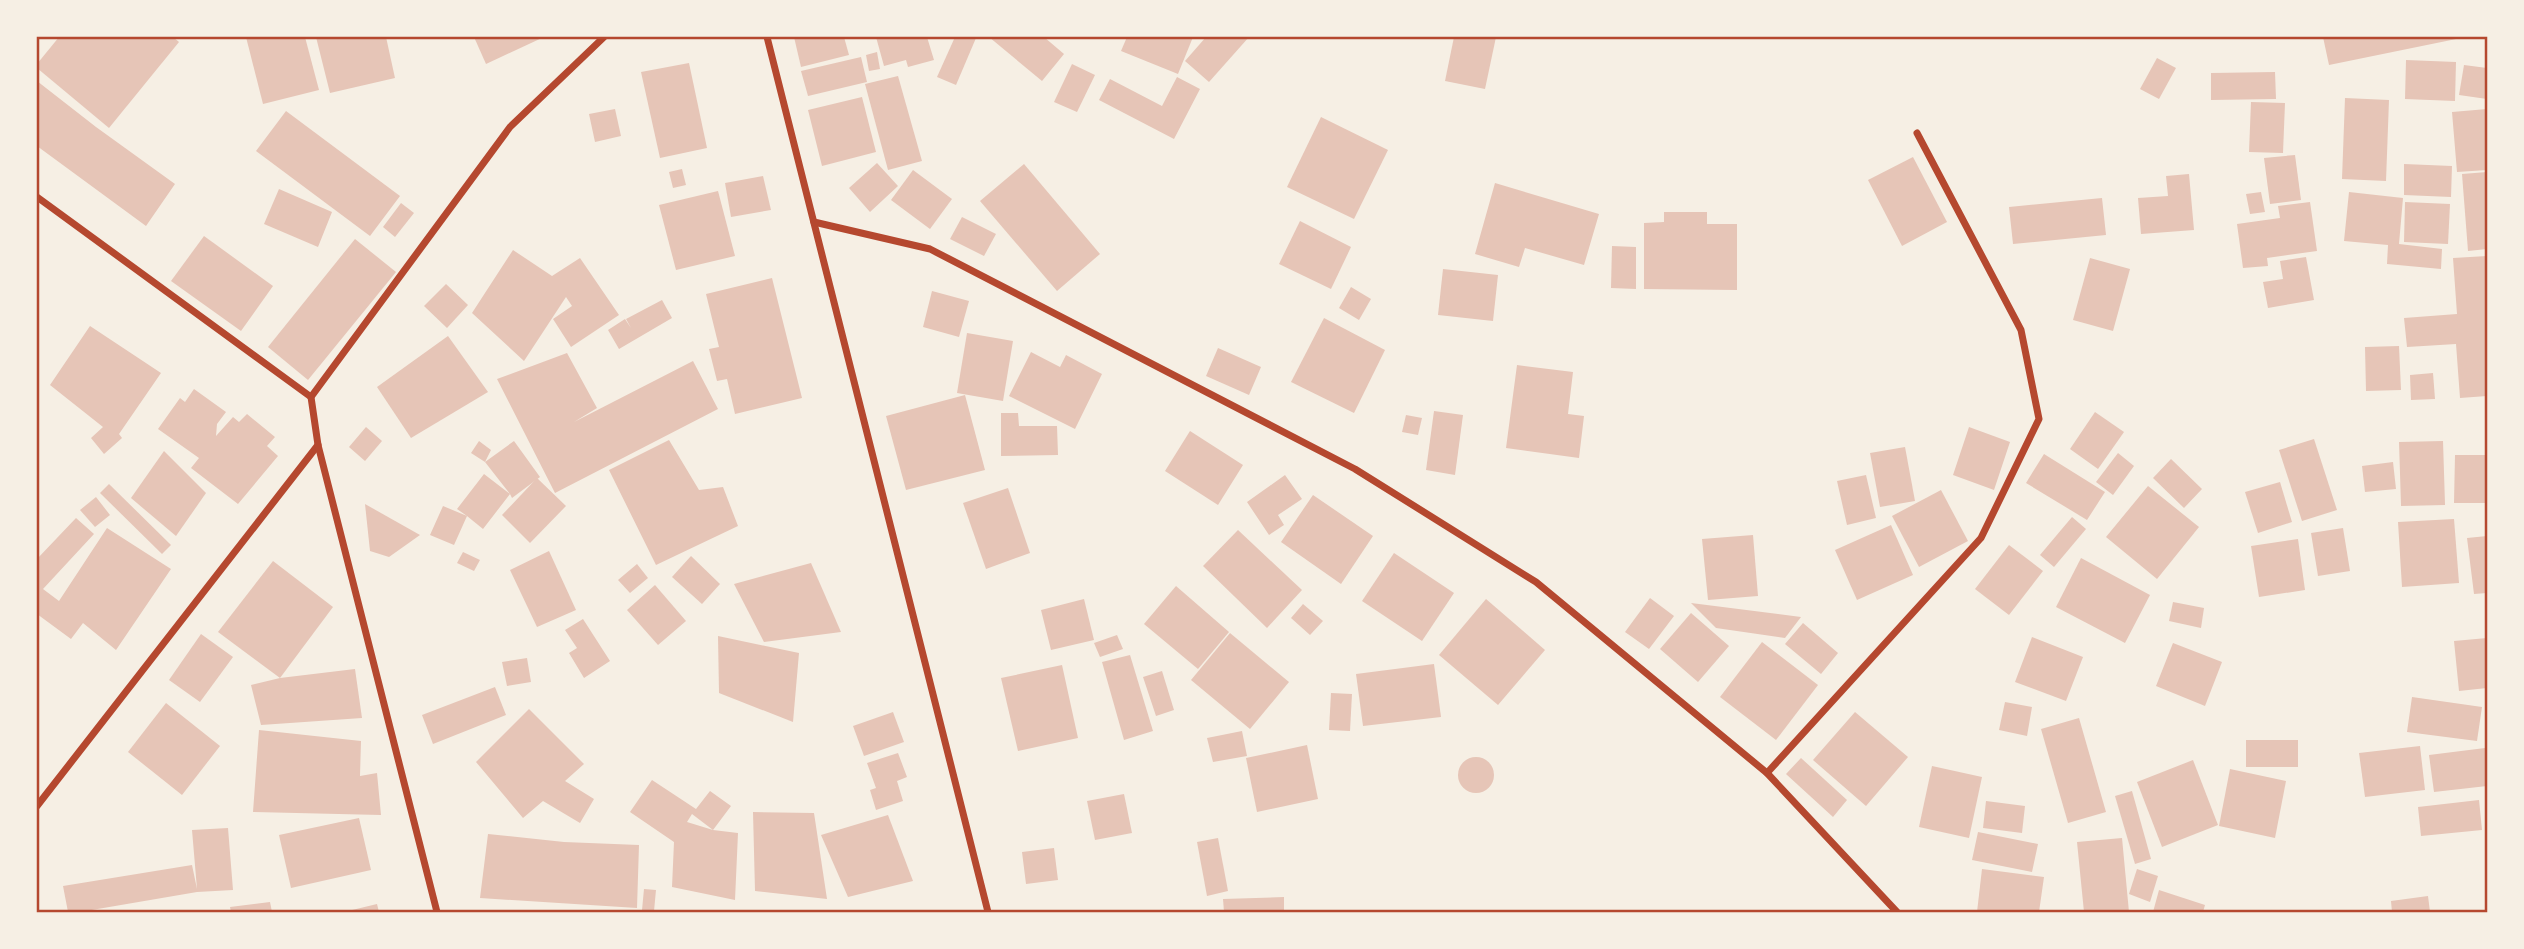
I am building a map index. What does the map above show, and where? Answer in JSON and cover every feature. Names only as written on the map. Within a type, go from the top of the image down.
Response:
[{"type":"street","points":[[437,912],[318,444],[311,397],[510,127],[604,37]]},
{"type":"street","points":[[767,37],[988,912]]},
{"type":"street","points":[[1767,774],[1981,538],[2039,419],[2021,330],[1917,133]]},
{"type":"street","points":[[37,197],[311,397]]},
{"type":"street","points":[[814,222],[930,249],[1355,469],[1536,582],[1767,774],[1897,912]]},
{"type":"street","points":[[37,806],[318,444]]},
{"type":"building","points":[[59,37],[173,37],[179,42],[109,128],[37,68],[37,64]]},
{"type":"building","points":[[246,37],[305,37],[319,90],[263,104]]},
{"type":"building","points":[[316,37],[386,37],[395,78],[330,93]]},
{"type":"building","points":[[474,37],[544,37],[486,64]]},
{"type":"building","points":[[794,37],[844,37],[849,55],[801,67]]},
{"type":"building","points":[[876,37],[927,37],[934,60],[908,67],[906,60],[884,66]]},
{"type":"building","points":[[955,37],[976,38],[956,85],[937,77]]},
{"type":"building","points":[[989,37],[1044,37],[1064,54],[1042,81]]},
{"type":"building","points":[[1127,37],[1193,37],[1178,74],[1121,51]]},
{"type":"building","points":[[1206,37],[1249,37],[1209,82],[1185,61]]},
{"type":"building","points":[[1454,37],[1496,37],[1485,89],[1445,81]]},
{"type":"building","points":[[2323,37],[2461,37],[2461,38],[2329,65]]},
{"type":"building","points":[[877,52],[880,69],[869,71],[866,55]]},
{"type":"building","points":[[861,57],[867,82],[808,96],[801,71]]},
{"type":"building","points":[[2157,58],[2176,68],[2159,99],[2140,89]]},
{"type":"building","points":[[2406,60],[2456,62],[2455,101],[2405,99]]},
{"type":"building","points":[[689,63],[707,148],[660,158],[641,72]]},
{"type":"building","points":[[1072,64],[1095,75],[1077,112],[1054,102]]},
{"type":"building","points":[[2464,65],[2487,68],[2487,99],[2459,95]]},
{"type":"building","points":[[2275,72],[2276,99],[2211,100],[2211,73]]},
{"type":"building","points":[[898,76],[922,161],[888,170],[865,84]]},
{"type":"building","points":[[1177,77],[1200,89],[1174,139],[1099,100],[1110,79],[1162,106]]},
{"type":"building","points":[[37,81],[175,184],[146,226],[37,146]]},
{"type":"building","points":[[862,97],[876,152],[822,166],[808,110]]},
{"type":"building","points":[[2345,98],[2389,100],[2386,181],[2342,179]]},
{"type":"building","points":[[2251,102],[2285,103],[2283,153],[2249,152]]},
{"type":"building","points":[[615,109],[621,136],[595,142],[589,114]]},
{"type":"building","points":[[2487,109],[2487,170],[2457,172],[2452,112]]},
{"type":"building","points":[[286,111],[400,196],[370,236],[256,151]]},
{"type":"building","points":[[1321,117],[1388,150],[1354,219],[1287,187]]},
{"type":"building","points":[[2295,155],[2301,200],[2270,204],[2264,158]]},
{"type":"building","points":[[1913,157],[1947,222],[1902,246],[1868,180]]},
{"type":"building","points":[[877,163],[898,186],[870,212],[849,188]]},
{"type":"building","points":[[1024,164],[1100,254],[1057,291],[980,201]]},
{"type":"building","points":[[2404,164],[2452,166],[2451,197],[2404,195]]},
{"type":"building","points":[[682,169],[686,185],[673,188],[669,172]]},
{"type":"building","points":[[913,170],[952,199],[930,229],[891,200]]},
{"type":"building","points":[[2487,172],[2487,249],[2468,251],[2462,174]]},
{"type":"building","points":[[2189,174],[2194,230],[2141,234],[2138,198],[2168,196],[2166,176]]},
{"type":"building","points":[[763,176],[771,210],[731,217],[725,183]]},
{"type":"building","points":[[1495,183],[1599,214],[1584,265],[1525,248],[1519,267],[1475,254]]},
{"type":"building","points":[[279,189],[332,212],[318,247],[264,224]]},
{"type":"building","points":[[718,191],[735,256],[676,270],[659,205]]},
{"type":"building","points":[[2261,192],[2265,212],[2250,214],[2246,194]]},
{"type":"building","points":[[2349,192],[2403,198],[2399,244],[2442,249],[2441,269],[2387,264],[2388,245],[2344,241]]},
{"type":"building","points":[[2102,198],[2106,235],[2013,244],[2009,207]]},
{"type":"building","points":[[2310,202],[2317,251],[2267,258],[2268,266],[2243,268],[2237,224],[2280,218],[2278,206]]},
{"type":"building","points":[[2405,202],[2450,204],[2448,244],[2404,242]]},
{"type":"building","points":[[401,203],[414,213],[395,237],[383,227]]},
{"type":"building","points":[[1664,212],[1707,212],[1707,224],[1737,224],[1737,290],[1644,289],[1644,223],[1664,222]]},
{"type":"building","points":[[962,217],[996,234],[984,256],[950,239]]},
{"type":"building","points":[[1300,221],[1351,247],[1331,289],[1279,264]]},
{"type":"building","points":[[204,236],[273,286],[241,331],[171,281]]},
{"type":"building","points":[[355,239],[396,272],[308,380],[268,347]]},
{"type":"building","points":[[1612,246],[1636,247],[1636,289],[1611,288]]},
{"type":"building","points":[[513,250],[552,276],[580,258],[619,315],[571,347],[553,319],[572,306],[566,297],[524,361],[472,313]]},
{"type":"building","points":[[2487,256],[2487,396],[2460,398],[2456,344],[2407,347],[2404,318],[2457,314],[2453,258]]},
{"type":"building","points":[[2306,257],[2314,300],[2268,308],[2263,282],[2283,279],[2280,261]]},
{"type":"building","points":[[2090,258],[2130,269],[2113,331],[2073,320]]},
{"type":"building","points":[[1443,269],[1498,275],[1493,321],[1438,315]]},
{"type":"building","points":[[772,278],[802,398],[735,414],[727,379],[717,381],[709,349],[719,347],[706,294]]},
{"type":"building","points":[[446,284],[468,305],[447,328],[424,306]]},
{"type":"building","points":[[1351,287],[1371,299],[1359,320],[1339,308]]},
{"type":"building","points":[[932,291],[969,301],[959,337],[923,327]]},
{"type":"building","points":[[662,300],[672,318],[619,349],[608,330],[625,319],[631,328],[626,319]]},
{"type":"building","points":[[1324,318],[1385,350],[1354,413],[1291,382]]},
{"type":"building","points":[[90,326],[161,373],[119,434],[122,438],[104,454],[91,438],[103,427],[50,385]]},
{"type":"building","points":[[967,333],[1013,341],[1003,401],[957,393]]},
{"type":"building","points":[[448,336],[488,392],[411,438],[377,387]]},
{"type":"building","points":[[2399,346],[2401,390],[2366,391],[2365,347]]},
{"type":"building","points":[[1218,348],[1261,367],[1249,395],[1206,376]]},
{"type":"building","points":[[1031,352],[1060,367],[1066,355],[1102,374],[1075,429],[1009,396]]},
{"type":"building","points":[[567,353],[597,408],[574,422],[693,361],[718,409],[555,493],[497,379]]},
{"type":"building","points":[[1517,365],[1573,372],[1568,414],[1584,416],[1579,458],[1506,448]]},
{"type":"building","points":[[2433,373],[2435,399],[2411,400],[2410,375]]},
{"type":"building","points":[[194,389],[226,412],[217,424],[216,436],[233,417],[239,422],[247,414],[275,437],[267,446],[278,456],[238,504],[191,468],[199,458],[158,429],[180,398],[185,402]]},
{"type":"building","points":[[965,395],[985,470],[906,490],[886,416]]},
{"type":"building","points":[[1434,411],[1463,415],[1455,475],[1426,470]]},
{"type":"building","points":[[2095,412],[2124,432],[2098,469],[2070,449]]},
{"type":"building","points":[[1001,413],[1018,413],[1019,426],[1057,426],[1058,455],[1001,456]]},
{"type":"building","points":[[1406,415],[1422,418],[1418,435],[1402,432]]},
{"type":"building","points":[[366,427],[382,441],[365,461],[349,447]]},
{"type":"building","points":[[1969,427],[2010,442],[1994,490],[1953,475]]},
{"type":"building","points":[[1190,431],[1243,465],[1218,505],[1165,471]]},
{"type":"building","points":[[2314,439],[2337,510],[2302,521],[2279,450]]},
{"type":"building","points":[[669,440],[699,490],[723,487],[738,526],[656,565],[609,470]]},
{"type":"building","points":[[479,441],[491,450],[485,462],[471,453]]},
{"type":"building","points":[[514,441],[540,477],[512,498],[485,462]]},
{"type":"building","points":[[2443,441],[2445,505],[2401,506],[2399,442]]},
{"type":"building","points":[[1905,447],[1915,501],[1880,507],[1870,453]]},
{"type":"building","points":[[164,451],[206,493],[176,536],[131,498]]},
{"type":"building","points":[[2118,453],[2134,466],[2113,495],[2096,482]]},
{"type":"building","points":[[2044,454],[2105,492],[2087,520],[2026,483]]},
{"type":"building","points":[[2455,455],[2487,455],[2487,503],[2454,503]]},
{"type":"building","points":[[2171,459],[2202,489],[2184,508],[2153,478]]},
{"type":"building","points":[[2393,462],[2396,489],[2365,492],[2362,466]]},
{"type":"building","points":[[484,474],[510,494],[483,529],[457,509]]},
{"type":"building","points":[[1285,475],[1302,499],[1278,515],[1284,525],[1269,535],[1247,502]]},
{"type":"building","points":[[1866,475],[1876,518],[1847,525],[1837,481]]},
{"type":"building","points":[[537,478],[566,506],[530,543],[502,515]]},
{"type":"building","points":[[2280,482],[2292,522],[2258,533],[2245,492]]},
{"type":"building","points":[[109,484],[171,545],[162,554],[100,493]]},
{"type":"building","points":[[2148,486],[2199,527],[2157,579],[2106,537]]},
{"type":"building","points":[[1008,488],[1030,553],[986,569],[963,503]]},
{"type":"building","points":[[1941,490],[1968,541],[1919,567],[1892,516]]},
{"type":"building","points":[[1313,495],[1373,536],[1341,584],[1281,542]]},
{"type":"building","points":[[96,497],[110,515],[95,527],[80,510]]},
{"type":"building","points":[[365,504],[420,535],[389,557],[370,551]]},
{"type":"building","points":[[443,506],[467,516],[454,545],[430,535]]},
{"type":"building","points":[[2072,517],[2086,529],[2054,567],[2040,555]]},
{"type":"building","points":[[76,518],[94,534],[43,589],[59,601],[107,528],[171,569],[116,650],[83,623],[71,639],[37,614],[37,559]]},
{"type":"building","points":[[2454,519],[2459,583],[2402,587],[2398,522]]},
{"type":"building","points":[[1891,525],[1913,575],[1857,600],[1835,550]]},
{"type":"building","points":[[2343,528],[2350,571],[2318,576],[2311,533]]},
{"type":"building","points":[[1238,530],[1302,590],[1267,628],[1203,566]]},
{"type":"building","points":[[1753,535],[1758,596],[1708,600],[1702,539]]},
{"type":"building","points":[[2487,536],[2487,593],[2474,594],[2467,538]]},
{"type":"building","points":[[2298,539],[2305,590],[2259,597],[2251,546]]},
{"type":"building","points":[[2009,545],[2043,571],[2009,615],[1975,589]]},
{"type":"building","points":[[549,551],[576,610],[537,627],[510,570]]},
{"type":"building","points":[[463,552],[480,560],[474,571],[457,563]]},
{"type":"building","points":[[1394,553],[1454,593],[1422,641],[1362,601]]},
{"type":"building","points":[[691,556],[720,584],[702,604],[672,577]]},
{"type":"building","points":[[2081,558],[2150,595],[2125,643],[2056,607]]},
{"type":"building","points":[[273,561],[333,607],[280,678],[218,632]]},
{"type":"building","points":[[811,563],[841,632],[764,642],[734,584]]},
{"type":"building","points":[[637,564],[648,578],[630,593],[618,580]]},
{"type":"building","points":[[655,585],[686,621],[658,645],[627,610]]},
{"type":"building","points":[[1176,586],[1229,632],[1198,669],[1144,624]]},
{"type":"building","points":[[1650,598],[1674,616],[1649,649],[1625,632]]},
{"type":"building","points":[[1084,599],[1094,640],[1051,650],[1041,610]]},
{"type":"building","points":[[1486,599],[1545,650],[1498,705],[1439,655]]},
{"type":"building","points":[[2173,602],[2204,608],[2201,628],[2169,621]]},
{"type":"building","points":[[1691,603],[1801,617],[1785,638],[1716,628]]},
{"type":"building","points":[[1303,604],[1323,621],[1310,635],[1291,618]]},
{"type":"building","points":[[1691,613],[1729,646],[1698,682],[1660,649]]},
{"type":"building","points":[[583,619],[610,661],[584,678],[569,653],[577,648],[565,630]]},
{"type":"building","points":[[1803,623],[1838,653],[1821,674],[1785,644]]},
{"type":"building","points":[[1230,633],[1289,682],[1250,729],[1191,680]]},
{"type":"building","points":[[201,634],[233,657],[200,702],[169,680]]},
{"type":"building","points":[[1117,635],[1123,649],[1100,657],[1094,643]]},
{"type":"building","points":[[718,636],[799,653],[793,722],[719,693]]},
{"type":"building","points":[[2032,637],[2083,657],[2066,701],[2015,682]]},
{"type":"building","points":[[2487,638],[2487,688],[2459,691],[2454,641]]},
{"type":"building","points":[[1762,642],[1818,685],[1776,740],[1720,697]]},
{"type":"building","points":[[2173,643],[2222,662],[2205,706],[2156,686]]},
{"type":"building","points":[[1130,655],[1153,731],[1124,740],[1102,662]]},
{"type":"building","points":[[527,658],[531,682],[507,686],[502,662]]},
{"type":"building","points":[[1434,664],[1441,717],[1363,726],[1356,674]]},
{"type":"building","points":[[1062,665],[1078,738],[1018,751],[1001,678]]},
{"type":"building","points":[[355,669],[362,718],[261,725],[251,685],[280,678]]},
{"type":"building","points":[[1162,671],[1174,710],[1156,716],[1143,677]]},
{"type":"building","points":[[495,687],[506,715],[433,744],[422,715]]},
{"type":"building","points":[[1331,693],[1352,694],[1350,731],[1329,730]]},
{"type":"building","points":[[2412,697],[2482,707],[2477,741],[2407,732]]},
{"type":"building","points":[[2005,702],[2032,707],[2027,736],[1999,730]]},
{"type":"building","points":[[166,703],[220,746],[182,795],[128,752]]},
{"type":"building","points":[[529,709],[584,764],[565,781],[594,799],[580,823],[543,801],[523,818],[476,762]]},
{"type":"building","points":[[893,712],[904,742],[864,756],[853,726]]},
{"type":"building","points":[[1855,712],[1908,757],[1866,806],[1813,760]]},
{"type":"building","points":[[2079,718],[2106,812],[2068,823],[2041,729]]},
{"type":"building","points":[[259,730],[361,741],[360,776],[377,773],[381,815],[253,812]]},
{"type":"building","points":[[1242,731],[1247,756],[1213,762],[1207,738]]},
{"type":"building","points":[[2246,740],[2298,740],[2298,767],[2246,767]]},
{"type":"building","points":[[1307,745],[1318,799],[1257,812],[1246,758]]},
{"type":"building","points":[[2420,746],[2425,790],[2365,797],[2359,753]]},
{"type":"building","points":[[2485,748],[2487,786],[2434,792],[2429,755]]},
{"type":"building","points":[[898,753],[907,777],[897,781],[903,801],[876,810],[870,790],[876,788],[867,763]]},
{"type":"building","points":[[1476,757],[1489,762],[1494,775],[1489,788],[1476,793],[1463,788],[1458,775],[1463,762]]},
{"type":"building","points":[[1801,758],[1847,800],[1833,817],[1786,774]]},
{"type":"building","points":[[2193,760],[2218,825],[2162,847],[2137,782]]},
{"type":"building","points":[[1932,766],[1982,777],[1969,838],[1919,827]]},
{"type":"building","points":[[2230,769],[2286,781],[2275,838],[2219,826]]},
{"type":"building","points":[[652,780],[696,809],[710,791],[731,806],[713,830],[738,833],[735,900],[672,887],[674,842],[630,812]],"holes":[[[692,814],[713,830],[687,822]]]},
{"type":"building","points":[[2132,791],[2151,859],[2135,864],[2115,796]]},
{"type":"building","points":[[1124,794],[1132,833],[1095,840],[1087,801]]},
{"type":"building","points":[[2479,800],[2482,830],[2421,836],[2418,807]]},
{"type":"building","points":[[1986,801],[2025,806],[2022,833],[1983,828]]},
{"type":"building","points":[[753,812],[814,813],[827,899],[755,891]]},
{"type":"building","points":[[888,815],[913,881],[848,897],[821,835]]},
{"type":"building","points":[[359,818],[371,870],[291,888],[279,835]]},
{"type":"building","points":[[228,828],[233,890],[197,892],[68,912],[63,886],[192,865],[197,889],[192,830]]},
{"type":"building","points":[[1978,832],[2038,844],[2032,872],[1972,860]]},
{"type":"building","points":[[488,834],[564,842],[639,845],[637,908],[480,898]]},
{"type":"building","points":[[1218,838],[1228,891],[1207,896],[1197,842]]},
{"type":"building","points":[[2122,838],[2129,912],[2084,912],[2077,842]]},
{"type":"building","points":[[1054,848],[1058,880],[1026,884],[1022,852]]},
{"type":"building","points":[[1982,869],[2044,877],[2039,912],[1977,912]]},
{"type":"building","points":[[2137,869],[2158,876],[2150,902],[2129,894]]},
{"type":"building","points":[[644,889],[656,890],[654,911],[642,910]]},
{"type":"building","points":[[2159,890],[2205,905],[2203,912],[2153,912]]},
{"type":"building","points":[[2428,896],[2430,912],[2392,912],[2391,901]]},
{"type":"building","points":[[1284,897],[1284,912],[1224,912],[1223,899]]},
{"type":"building","points":[[270,902],[272,912],[231,912],[230,907]]},
{"type":"building","points":[[377,904],[379,912],[348,912],[348,911]]}]
